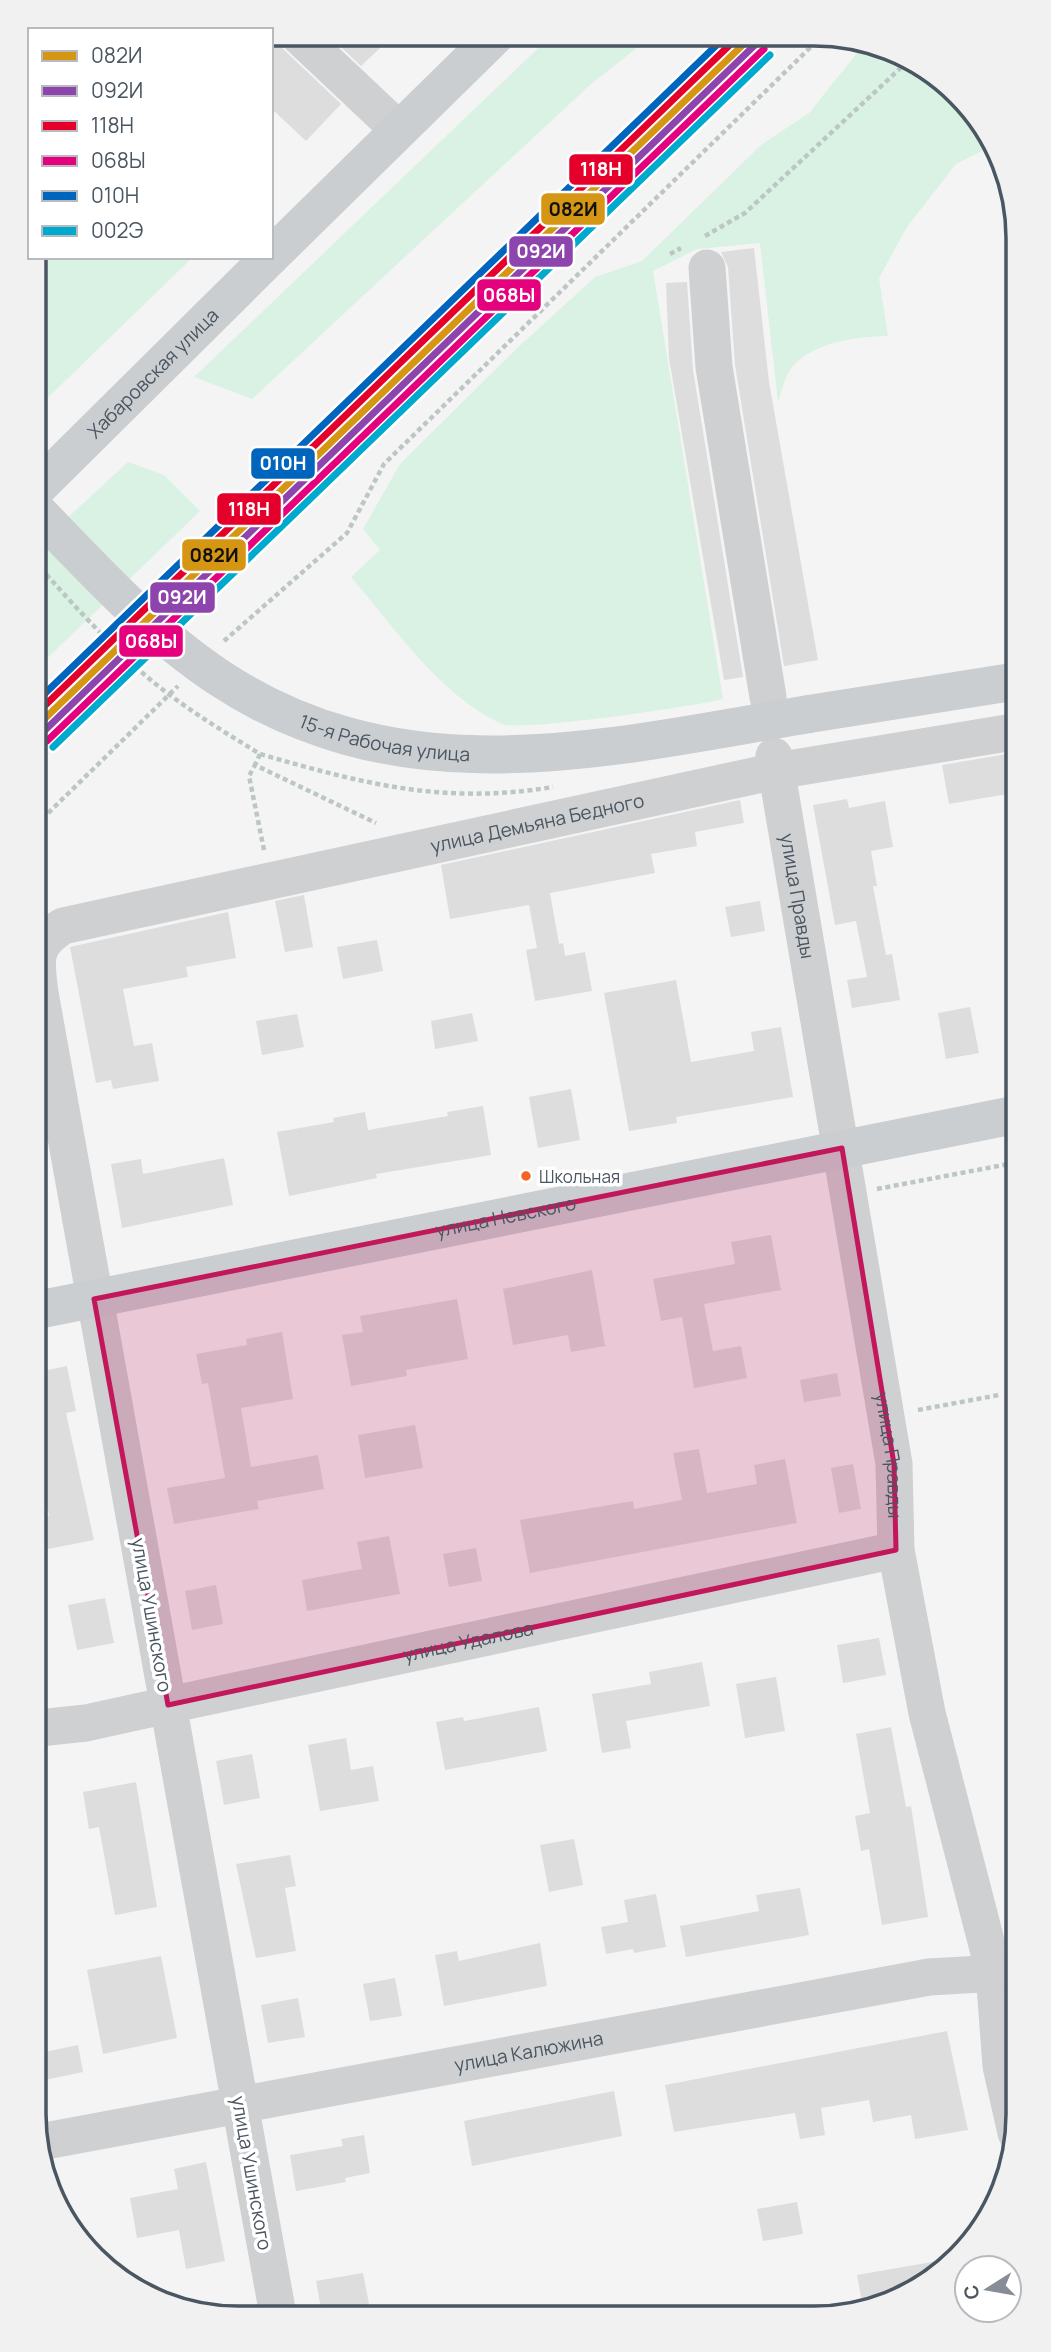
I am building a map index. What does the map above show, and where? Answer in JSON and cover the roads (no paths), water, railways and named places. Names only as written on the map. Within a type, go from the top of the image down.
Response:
[{"type":"main road","name":"Хабаровская улица","points":[[273,250],[485,46]]},
{"type":"main road","name":"Хабаровская улица","points":[[46,479],[264,259]]},
{"type":"main road","name":"15-я Рабочая улица","points":[[46,520],[125,603],[218,677],[289,716],[346,737],[404,750],[493,756],[597,749],[1006,683]]},
{"type":"main road","name":"улица Невского","points":[[46,1308],[1006,1117]]},
{"type":"street","points":[[310,46],[399,130]]},
{"type":"street","points":[[700,249],[714,367],[768,697]]},
{"type":"street","name":"улица Демьяна Бедного","points":[[63,926],[270,882],[775,764],[1006,733]]},
{"type":"street","name":"улица Правды","points":[[775,764],[894,1464],[896,1550],[927,1713],[1005,1972],[1001,2066],[1005,2084]]},
{"type":"street","name":"улица Ушинского","points":[[46,938],[63,926]]},
{"type":"street","name":"улица Ушинского","points":[[46,1019],[276,2306]]},
{"type":"street","name":"улица Удалова","points":[[46,1727],[86,1723],[896,1550]]},
{"type":"street","name":"улица Калюжина","points":[[47,2142],[929,1977],[1005,1972]]},
{"type":"place","name":"Школьная","points":[[526,1176]]}]
